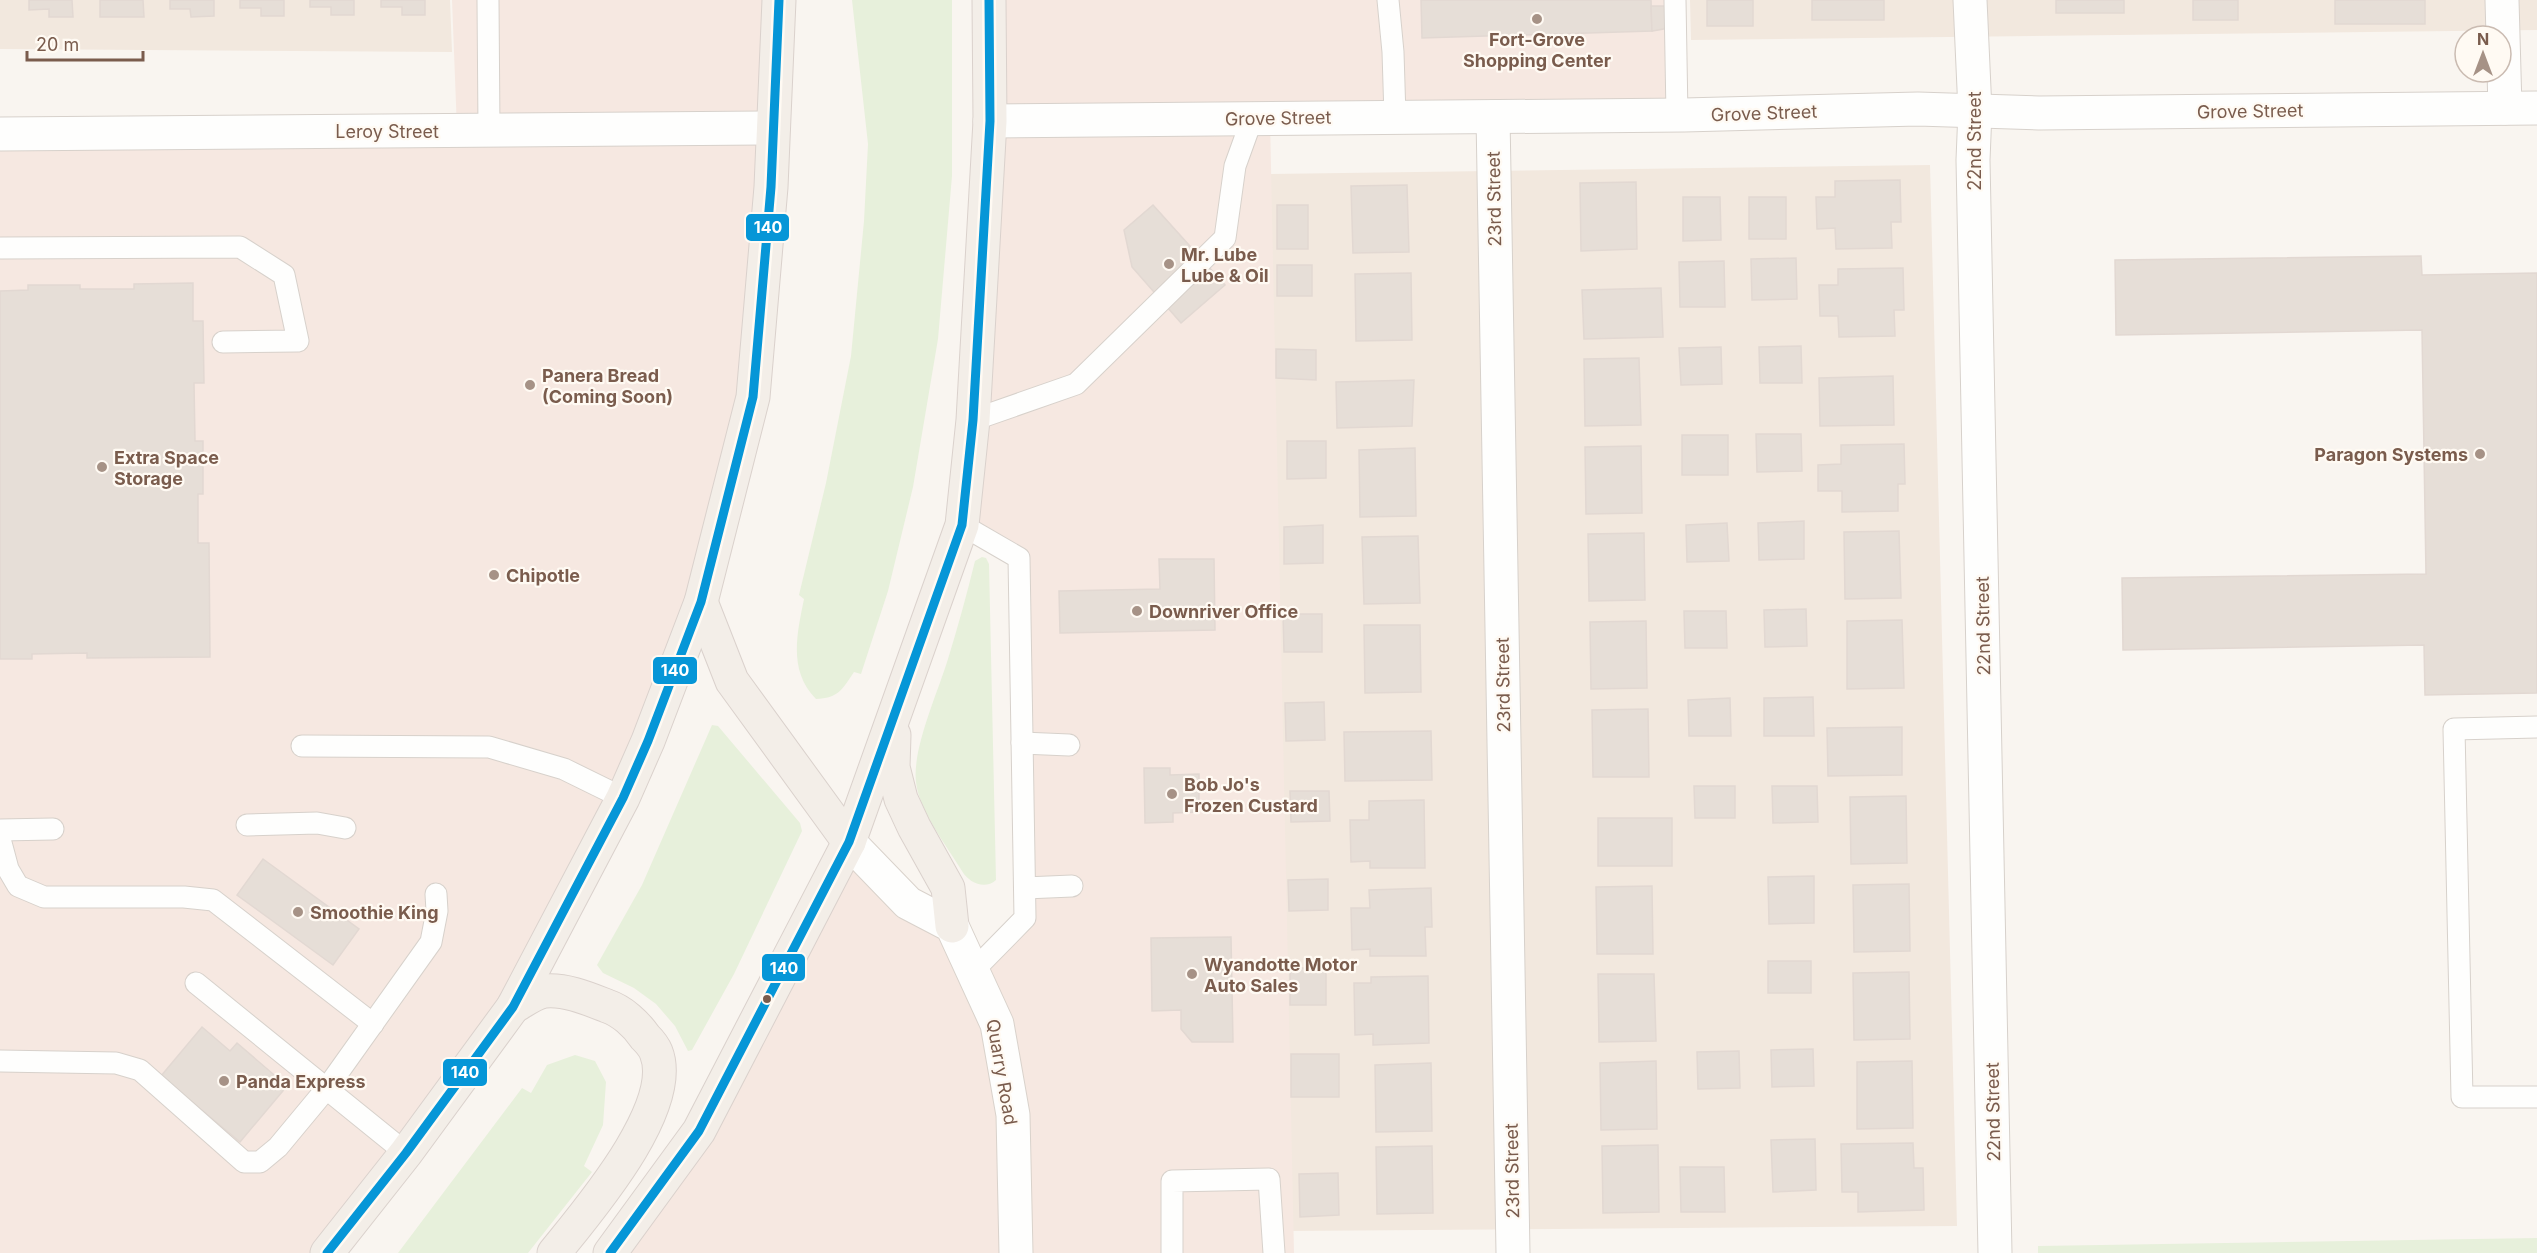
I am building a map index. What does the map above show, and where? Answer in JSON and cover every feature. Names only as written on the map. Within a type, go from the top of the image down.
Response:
[{"type":"main road","points":[[327,1253],[345,1240],[513,1007],[623,798],[648,741],[701,602],[753,397],[771,187],[779,0]]},
{"type":"main road","points":[[610,1253],[699,1131],[849,842],[962,525],[973,420],[990,121],[989,0]]},
{"type":"main road","points":[[701,602],[732,681],[849,842]]},
{"type":"main road","points":[[895,712],[893,767],[901,799],[948,888],[952,926]]},
{"type":"main road","points":[[513,1007],[544,991],[580,996],[616,1009],[639,1028],[656,1052],[659,1074],[656,1097],[633,1144],[603,1192],[554,1253]]},
{"type":"street","name":"22nd Street","points":[[1970,0],[1975,111],[1973,160],[1995,1253]]},
{"type":"street","points":[[2502,0],[2505,108]]},
{"type":"street","name":"Grove Street","points":[[990,121],[1677,115],[1918,109],[2039,113],[2537,108]]},
{"type":"street","name":"23rd Street","points":[[1493,117],[1513,1253]]},
{"type":"street","name":"Leroy Street","points":[[0,134],[773,128]]},
{"type":"street","points":[[849,842],[908,903],[952,926]]},
{"type":"street","name":"Quarry Road","points":[[952,926],[998,1024],[1013,1115],[1016,1253]]},
{"type":"lane","points":[[488,0],[489,130]]},
{"type":"lane","points":[[1388,0],[1393,52],[1395,117]]},
{"type":"lane","points":[[1676,0],[1677,115]]},
{"type":"lane","points":[[973,420],[1076,384],[1226,238],[1234,191],[1235,166],[1252,118]]},
{"type":"lane","points":[[0,248],[240,248],[284,275],[298,341],[223,342]]},
{"type":"lane","points":[[962,525],[1019,558],[1025,918],[973,971]]},
{"type":"lane","points":[[2537,727],[2454,729],[2462,1097],[2537,1097]]},
{"type":"lane","points":[[1022,743],[1070,745]]},
{"type":"lane","points":[[302,746],[489,747],[564,769],[623,798]]},
{"type":"lane","points":[[247,825],[317,824],[345,828]]},
{"type":"lane","points":[[0,830],[53,829]]},
{"type":"lane","points":[[0,838],[8,869],[18,886],[44,897],[184,897],[213,900],[373,1024]]},
{"type":"lane","points":[[1025,888],[1072,886]]},
{"type":"lane","points":[[0,1061],[116,1063],[140,1070],[244,1161],[260,1161],[278,1147],[327,1088],[431,942],[437,919],[436,894]]},
{"type":"lane","points":[[196,982],[406,1153]]},
{"type":"lane","points":[[1172,1253],[1172,1181],[1269,1179],[1274,1253]]},
{"type":"shaded area","points":[[0,0],[450,0],[452,52],[0,49]]},
{"type":"shaded area","points":[[452,0],[779,0],[753,397],[701,602],[513,1007],[327,1253],[0,1253],[0,134],[457,130]]},
{"type":"shaded area","points":[[989,0],[1675,0],[1677,115],[1270,119],[1294,1253],[610,1253],[849,842],[973,971],[1025,918],[1019,558],[962,525]]},
{"type":"shaded area","points":[[1690,0],[2537,0],[2537,30],[2513,30],[2513,24],[2453,24],[2453,31],[1691,40]]},
{"type":"shaded area","points":[[1930,165],[1957,1226],[1285,1231],[1262,174]]},
{"type":"green space","points":[[852,0],[952,0],[952,176],[938,339],[913,487],[888,591],[861,674],[854,672],[835,695],[816,699],[807,688],[798,664],[797,639],[804,599],[799,595],[826,483],[851,356],[864,221],[868,144]]},
{"type":"green space","points":[[982,557],[986,558],[989,564],[996,880],[982,885],[973,882],[965,875],[935,828],[918,793],[916,769],[922,737],[948,659],[975,561]]},
{"type":"green space","points":[[712,725],[718,726],[800,823],[802,831],[734,974],[692,1050],[688,1051],[675,1026],[656,1004],[634,988],[603,973],[597,965],[642,885]]},
{"type":"green space","points":[[575,1055],[595,1061],[606,1082],[603,1125],[584,1166],[592,1172],[528,1253],[398,1253],[522,1088],[531,1093],[547,1065]]},
{"type":"green space","points":[[2537,1238],[2537,1253],[2038,1253],[2038,1246]]},
{"type":"building","points":[[29,0],[72,0],[73,17],[49,17],[49,9],[29,10]]},
{"type":"building","points":[[100,0],[143,0],[144,17],[100,17]]},
{"type":"building","points":[[170,0],[214,0],[214,16],[191,17],[190,9],[170,9]]},
{"type":"building","points":[[240,0],[284,0],[284,16],[261,16],[261,8],[240,8]]},
{"type":"building","points":[[310,0],[354,0],[354,15],[331,15],[331,7],[310,7]]},
{"type":"building","points":[[381,0],[425,0],[425,15],[402,15],[402,7],[381,7]]},
{"type":"building","name":"Fort-Grove Shopping Center","points":[[1421,0],[1651,0],[1652,31],[1422,38]]},
{"type":"building","points":[[1707,0],[1753,0],[1753,26],[1707,26]]},
{"type":"building","points":[[1812,0],[1884,0],[1884,20],[1812,20]]},
{"type":"building","points":[[2056,0],[2124,0],[2124,13],[2056,13]]},
{"type":"building","points":[[2193,0],[2238,0],[2238,20],[2193,20]]},
{"type":"building","points":[[2335,0],[2425,0],[2425,24],[2335,24]]},
{"type":"building","points":[[1651,6],[1670,6],[1669,28],[1652,31]]},
{"type":"building","points":[[1900,180],[1901,222],[1891,222],[1892,248],[1836,249],[1835,228],[1817,229],[1816,197],[1835,197],[1835,181]]},
{"type":"building","points":[[1636,182],[1637,249],[1581,251],[1580,183]]},
{"type":"building","points":[[1407,185],[1409,252],[1353,253],[1351,186]]},
{"type":"building","points":[[1683,197],[1720,197],[1721,240],[1683,241]]},
{"type":"building","points":[[1749,197],[1786,197],[1786,239],[1749,239]]},
{"type":"building","name":"Mr. Lube Lube & Oil","points":[[1153,205],[1225,285],[1181,323],[1132,267],[1124,230]]},
{"type":"building","points":[[1277,205],[1308,205],[1308,249],[1277,249]]},
{"type":"building","name":"Paragon Systems","points":[[2421,256],[2422,275],[2537,273],[2537,693],[2425,695],[2424,645],[2123,650],[2122,578],[2426,574],[2422,330],[2116,335],[2115,260]]},
{"type":"building","points":[[1796,258],[1797,299],[1752,300],[1751,259]]},
{"type":"building","points":[[1724,261],[1725,307],[1680,307],[1679,262]]},
{"type":"building","points":[[1277,265],[1312,265],[1312,296],[1277,296]]},
{"type":"building","points":[[1903,268],[1904,310],[1894,310],[1895,336],[1839,337],[1838,316],[1820,316],[1819,285],[1838,285],[1838,269]]},
{"type":"building","points":[[1411,273],[1412,340],[1356,341],[1355,274]]},
{"type":"building","name":"Extra Space Storage","points":[[193,283],[193,321],[203,321],[204,383],[194,383],[195,441],[203,441],[203,494],[198,494],[198,543],[209,543],[210,657],[87,658],[87,653],[32,654],[32,659],[0,659],[0,291],[28,290],[28,285],[80,285],[80,289],[134,289],[134,284]]},
{"type":"building","points":[[1661,288],[1663,337],[1584,339],[1582,290]]},
{"type":"building","points":[[1801,346],[1802,383],[1760,383],[1759,347]]},
{"type":"building","points":[[1721,347],[1722,384],[1681,385],[1679,348]]},
{"type":"building","points":[[1276,349],[1316,350],[1316,380],[1276,378]]},
{"type":"building","points":[[1639,358],[1641,425],[1585,426],[1584,359]]},
{"type":"building","points":[[1893,376],[1894,425],[1820,426],[1819,378]]},
{"type":"building","points":[[1414,380],[1412,426],[1337,428],[1336,382]]},
{"type":"building","points":[[1756,434],[1801,434],[1802,471],[1757,472]]},
{"type":"building","points":[[1682,435],[1728,435],[1728,475],[1682,475]]},
{"type":"building","points":[[1287,441],[1326,441],[1326,478],[1287,479]]},
{"type":"building","points":[[1904,444],[1905,484],[1898,484],[1898,511],[1842,512],[1842,491],[1818,491],[1818,465],[1841,464],[1841,445]]},
{"type":"building","points":[[1641,446],[1642,513],[1586,514],[1585,447]]},
{"type":"building","points":[[1415,448],[1416,516],[1360,517],[1359,450]]},
{"type":"building","points":[[1804,521],[1804,559],[1759,560],[1758,523]]},
{"type":"building","points":[[1727,523],[1729,561],[1687,562],[1686,525]]},
{"type":"building","points":[[1323,525],[1323,563],[1284,564],[1284,527]]},
{"type":"building","points":[[1899,531],[1901,598],[1845,599],[1844,532]]},
{"type":"building","points":[[1644,533],[1645,600],[1589,601],[1588,534]]},
{"type":"building","points":[[1418,536],[1420,603],[1364,604],[1362,537]]},
{"type":"building","name":"Downriver Office","points":[[1159,559],[1214,559],[1215,630],[1060,633],[1059,591],[1160,589]]},
{"type":"building","points":[[1806,609],[1807,646],[1765,647],[1764,610]]},
{"type":"building","points":[[1684,611],[1726,611],[1727,648],[1685,648]]},
{"type":"building","points":[[1283,614],[1322,614],[1322,652],[1284,652]]},
{"type":"building","points":[[1902,620],[1904,688],[1847,689],[1847,621]]},
{"type":"building","points":[[1646,621],[1647,688],[1591,689],[1590,622]]},
{"type":"building","points":[[1364,625],[1420,625],[1421,692],[1365,693]]},
{"type":"building","points":[[1813,697],[1814,736],[1764,736],[1764,698]]},
{"type":"building","points":[[1730,698],[1731,736],[1689,736],[1688,700]]},
{"type":"building","points":[[1324,702],[1325,740],[1286,741],[1285,703]]},
{"type":"building","points":[[1648,709],[1649,777],[1593,777],[1592,710]]},
{"type":"building","points":[[1902,727],[1902,775],[1828,776],[1827,728]]},
{"type":"building","points":[[1431,731],[1432,780],[1345,781],[1344,732]]},
{"type":"building","name":"Bob Jo's Frozen Custard","points":[[1144,768],[1170,768],[1170,775],[1199,774],[1199,812],[1173,813],[1173,822],[1145,823]]},
{"type":"building","points":[[1694,786],[1735,786],[1735,818],[1695,818]]},
{"type":"building","points":[[1772,786],[1817,786],[1818,822],[1773,823]]},
{"type":"building","points":[[1290,791],[1329,791],[1330,821],[1291,822]]},
{"type":"building","points":[[1906,796],[1907,863],[1851,864],[1850,797]]},
{"type":"building","points":[[1424,800],[1425,868],[1370,868],[1370,861],[1351,862],[1350,820],[1369,820],[1369,801]]},
{"type":"building","points":[[1598,818],[1672,818],[1672,866],[1598,866]]},
{"type":"building","name":"Smoothie King","points":[[263,859],[359,929],[333,965],[237,895]]},
{"type":"building","points":[[1814,876],[1814,923],[1769,924],[1768,877]]},
{"type":"building","points":[[1328,879],[1328,910],[1289,911],[1288,880]]},
{"type":"building","points":[[1909,884],[1910,951],[1854,952],[1853,885]]},
{"type":"building","points":[[1652,886],[1653,954],[1597,954],[1596,887]]},
{"type":"building","points":[[1431,888],[1432,927],[1425,927],[1426,956],[1370,956],[1370,949],[1352,950],[1351,908],[1370,908],[1369,890]]},
{"type":"building","name":"Wyandotte Motor Auto Sales","points":[[1231,937],[1233,1042],[1192,1042],[1181,1029],[1181,1010],[1152,1011],[1151,938]]},
{"type":"building","points":[[1768,961],[1811,961],[1811,993],[1768,993]]},
{"type":"building","points":[[1290,968],[1326,968],[1326,1005],[1290,1005]]},
{"type":"building","points":[[1909,972],[1910,1039],[1854,1040],[1853,973]]},
{"type":"building","points":[[1598,974],[1654,974],[1656,1041],[1599,1042]]},
{"type":"building","points":[[1428,976],[1429,1043],[1373,1045],[1373,1034],[1355,1035],[1354,983],[1371,983],[1371,977]]},
{"type":"building","name":"Panda Express","points":[[202,1027],[230,1051],[237,1043],[287,1086],[240,1142],[161,1076]]},
{"type":"building","points":[[1813,1049],[1814,1086],[1772,1087],[1771,1050]]},
{"type":"building","points":[[1739,1051],[1740,1088],[1698,1089],[1697,1052]]},
{"type":"building","points":[[1291,1054],[1339,1054],[1339,1097],[1291,1097]]},
{"type":"building","points":[[1656,1061],[1657,1129],[1601,1130],[1600,1063]]},
{"type":"building","points":[[1912,1061],[1913,1128],[1857,1129],[1857,1062]]},
{"type":"building","points":[[1431,1063],[1432,1131],[1376,1132],[1375,1065]]},
{"type":"building","points":[[1815,1139],[1816,1190],[1773,1192],[1771,1140]]},
{"type":"building","points":[[1913,1143],[1914,1168],[1923,1168],[1924,1210],[1858,1212],[1858,1192],[1842,1192],[1841,1144]]},
{"type":"building","points":[[1658,1145],[1659,1212],[1603,1213],[1602,1146]]},
{"type":"building","points":[[1432,1146],[1433,1213],[1377,1214],[1376,1147]]},
{"type":"building","points":[[1680,1167],[1724,1167],[1725,1212],[1681,1212]]},
{"type":"building","points":[[1338,1173],[1339,1215],[1300,1217],[1299,1174]]},
{"type":"transit line","name":"140","points":[[327,1253],[406,1153],[513,1007],[623,798],[648,741],[701,602],[753,397],[771,187],[779,0]]},
{"type":"transit line","name":"140","points":[[610,1253],[699,1131],[849,842],[962,525],[973,420],[990,121],[989,0]]},
{"type":"place","name":"Fort-Grove Shopping Center","points":[[1537,19]]},
{"type":"place","name":"Mr. Lube Lube & Oil","points":[[1169,264]]},
{"type":"place","name":"Panera Bread (Coming Soon)","points":[[530,385]]},
{"type":"place","name":"Paragon Systems","points":[[2480,454]]},
{"type":"place","name":"Extra Space Storage","points":[[102,467]]},
{"type":"place","name":"Chipotle","points":[[494,575]]},
{"type":"place","name":"Downriver Office","points":[[1137,611]]},
{"type":"place","name":"Bob Jo's Frozen Custard","points":[[1172,794]]},
{"type":"place","name":"Smoothie King","points":[[298,912]]},
{"type":"place","name":"Wyandotte Motor Auto Sales","points":[[1192,974]]},
{"type":"place","name":"Panda Express","points":[[224,1081]]}]
